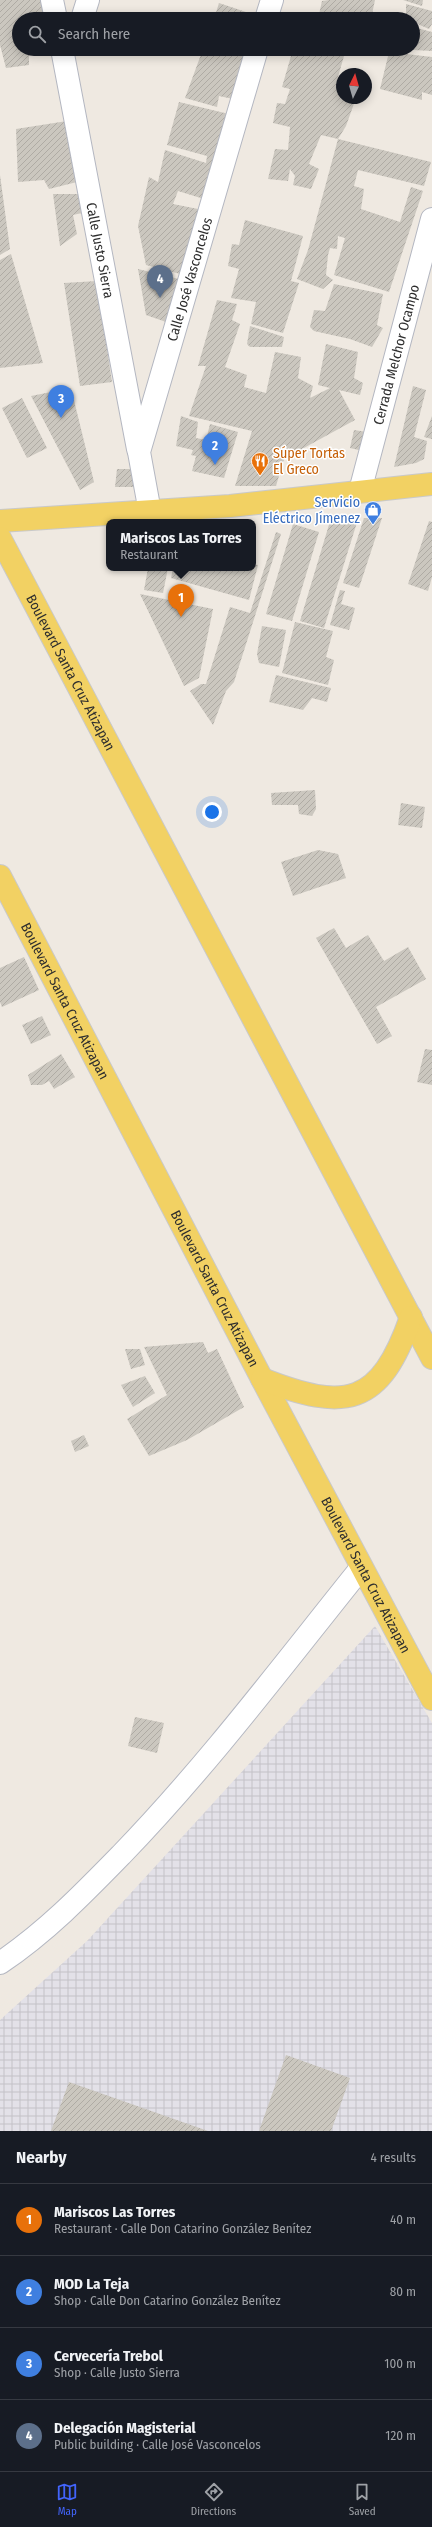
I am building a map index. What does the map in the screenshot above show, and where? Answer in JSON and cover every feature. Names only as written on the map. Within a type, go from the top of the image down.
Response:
[{"type":"main road","points":[[0,521],[230,506],[432,484]]},
{"type":"main road","name":"Boulevard Santa Cruz Atizapan","points":[[0,538],[432,1358]]},
{"type":"main road","name":"Boulevard Santa Cruz Atizapan","points":[[0,876],[361,1568],[432,1698]]},
{"type":"main road","points":[[262,1379],[297,1393],[317,1398],[340,1398],[365,1390],[386,1372],[400,1348],[410,1317]]},
{"type":"street","points":[[52,0],[55,12]]},
{"type":"street","points":[[84,12],[88,0]]},
{"type":"street","points":[[268,12],[272,0]]},
{"type":"street","name":"Calle Justo Sierra","points":[[63,56],[139,452]]},
{"type":"street","points":[[66,73],[71,56]]},
{"type":"street","name":"Calle José Vasconcelos","points":[[150,512],[139,452],[255,56]]},
{"type":"street","name":"Cerrada Melchor Ocampo","points":[[360,491],[432,219]]},
{"type":"street","points":[[0,1963],[30,1943],[70,1908],[170,1805],[361,1568]]},
{"type":"shaded area","points":[[375,1626],[432,1723],[432,2131],[0,2131],[0,2020],[87,1941]]},
{"type":"building","points":[[0,0],[42,0],[44,12],[12,12],[12,56],[29,56],[29,65],[6,68],[0,45]]},
{"type":"building","points":[[375,0],[372,12],[320,12],[322,1]]},
{"type":"building","points":[[403,0],[423,0],[422,6]]},
{"type":"building","points":[[219,3],[246,12],[216,12]]},
{"type":"building","points":[[406,4],[432,11],[432,24],[429,29],[420,25],[420,12],[406,12]]},
{"type":"building","points":[[420,29],[432,32],[432,51],[420,50]]},
{"type":"building","points":[[200,56],[247,56],[233,99],[219,96],[217,107],[185,98]]},
{"type":"building","points":[[291,56],[344,56],[341,68],[336,68],[336,104],[354,104],[346,126],[338,139],[321,135],[309,164],[319,169],[311,189],[293,185],[295,176],[290,169],[288,181],[268,179],[275,149],[288,150],[290,127],[273,123],[277,103],[285,104],[290,89],[282,87]]},
{"type":"building","points":[[388,56],[432,57],[432,95],[422,92],[422,100],[380,89]]},
{"type":"building","points":[[179,102],[233,115],[204,199],[178,191],[173,204],[203,210],[184,275],[146,265],[138,226],[149,177],[158,182],[165,150],[206,163],[207,156],[167,145]]},
{"type":"building","points":[[67,121],[77,182],[49,189],[44,180],[18,182],[16,129]]},
{"type":"building","points":[[338,139],[431,162],[424,186],[358,170],[354,186],[364,189],[361,209],[400,222],[411,187],[423,191],[389,292],[334,275],[345,238],[338,236],[337,249],[330,248],[328,255],[326,275],[333,280],[323,289],[297,279],[308,250]]},
{"type":"building","points":[[0,175],[10,249],[0,255]]},
{"type":"building","points":[[53,194],[78,194],[82,213],[73,215],[77,234],[60,246]]},
{"type":"building","points":[[245,220],[303,236],[291,281],[299,283],[283,333],[251,324],[256,302],[231,298],[239,269],[228,266],[232,244],[239,245]]},
{"type":"building","points":[[11,254],[43,363],[0,368],[0,260]]},
{"type":"building","points":[[138,269],[183,280],[169,323],[146,315]]},
{"type":"building","points":[[97,281],[112,382],[80,386],[64,283]]},
{"type":"building","points":[[334,284],[383,294],[377,325],[383,328],[372,347],[350,339],[314,331],[310,327],[314,310],[325,311]]},
{"type":"building","points":[[217,300],[237,304],[232,320],[240,324],[225,367],[247,375],[244,387],[266,393],[275,352],[301,357],[298,378],[313,386],[310,398],[330,388],[318,385],[326,344],[358,352],[354,378],[363,383],[360,395],[339,390],[355,420],[291,455],[286,452],[276,486],[235,486],[252,431],[189,416],[206,366],[198,366]]},
{"type":"building","points":[[250,326],[284,337],[282,347],[250,347],[247,344]]},
{"type":"building","points":[[413,386],[426,390],[414,437],[427,441],[424,459],[416,463],[394,467]]},
{"type":"building","points":[[71,388],[94,482],[80,490],[31,396]]},
{"type":"building","points":[[22,398],[47,448],[27,458],[2,408]]},
{"type":"building","points":[[181,416],[198,422],[196,438],[206,440],[210,424],[238,432],[224,478],[192,471],[196,456],[191,455],[193,450],[176,446]]},
{"type":"building","points":[[432,416],[432,439],[424,437]]},
{"type":"building","points":[[354,430],[367,432],[363,451],[350,448]]},
{"type":"building","points":[[117,469],[137,469],[135,487],[115,487]]},
{"type":"building","points":[[359,516],[324,628],[300,621],[331,518]]},
{"type":"building","points":[[364,518],[382,518],[359,588],[343,583]]},
{"type":"building","points":[[429,521],[432,522],[432,577],[428,591],[408,584]]},
{"type":"building","points":[[293,524],[319,532],[292,621],[266,614]]},
{"type":"building","points":[[276,532],[281,534],[234,682],[226,691],[213,725],[190,691],[201,684],[206,684],[230,607],[250,613]]},
{"type":"building","points":[[256,565],[258,565],[249,600],[171,578],[172,571],[256,571]]},
{"type":"building","points":[[147,571],[167,571],[163,593],[144,590]]},
{"type":"building","points":[[340,590],[345,591],[341,604],[355,608],[349,630],[330,625]]},
{"type":"building","points":[[140,594],[213,609],[199,678],[184,686]]},
{"type":"building","points":[[295,622],[333,631],[326,657],[334,660],[328,685],[282,673]]},
{"type":"building","points":[[262,626],[286,630],[279,667],[259,663],[257,654]]},
{"type":"building","points":[[276,675],[331,688],[327,702],[312,698],[303,710],[269,702]]},
{"type":"building","points":[[315,790],[316,809],[312,816],[299,814],[298,805],[272,805],[271,793]]},
{"type":"building","points":[[401,803],[425,807],[422,828],[398,825]]},
{"type":"building","points":[[318,850],[338,854],[346,878],[293,896],[281,862]]},
{"type":"building","points":[[334,928],[346,948],[368,935],[384,961],[408,947],[426,979],[376,1007],[392,1036],[377,1044],[316,938]]},
{"type":"building","points":[[24,957],[39,990],[2,1007],[0,1002],[0,968]]},
{"type":"building","points":[[42,1016],[51,1035],[31,1044],[22,1025]]},
{"type":"building","points":[[425,1049],[432,1050],[432,1085],[417,1082]]},
{"type":"building","points":[[61,1054],[75,1077],[54,1089],[49,1081],[42,1085],[31,1085],[28,1075]]},
{"type":"building","points":[[203,1342],[208,1353],[217,1349],[244,1407],[187,1440],[149,1456],[127,1419],[167,1395],[144,1347]]},
{"type":"building","points":[[125,1349],[140,1349],[145,1365],[131,1369]]},
{"type":"building","points":[[145,1376],[155,1393],[133,1407],[121,1385]]},
{"type":"building","points":[[84,1435],[89,1446],[75,1452],[71,1441]]},
{"type":"building","points":[[135,1717],[164,1723],[157,1753],[128,1746]]},
{"type":"building","points":[[286,2055],[350,2078],[331,2131],[259,2131]]},
{"type":"building","points":[[69,2082],[208,2131],[51,2131]]},
{"type":"place","name":"Delegación Magisterial","points":[[160,298]]},
{"type":"place","name":"Cervecería Trebol","points":[[61,418]]},
{"type":"place","name":"MOD La Teja","points":[[215,465]]},
{"type":"place","name":"Súper Tortas El Greco","points":[[260,476]]},
{"type":"place","name":"Servicio Eléctrico Jímenez","points":[[373,525]]},
{"type":"place","name":"Mariscos Las Torres","points":[[181,617]]}]
